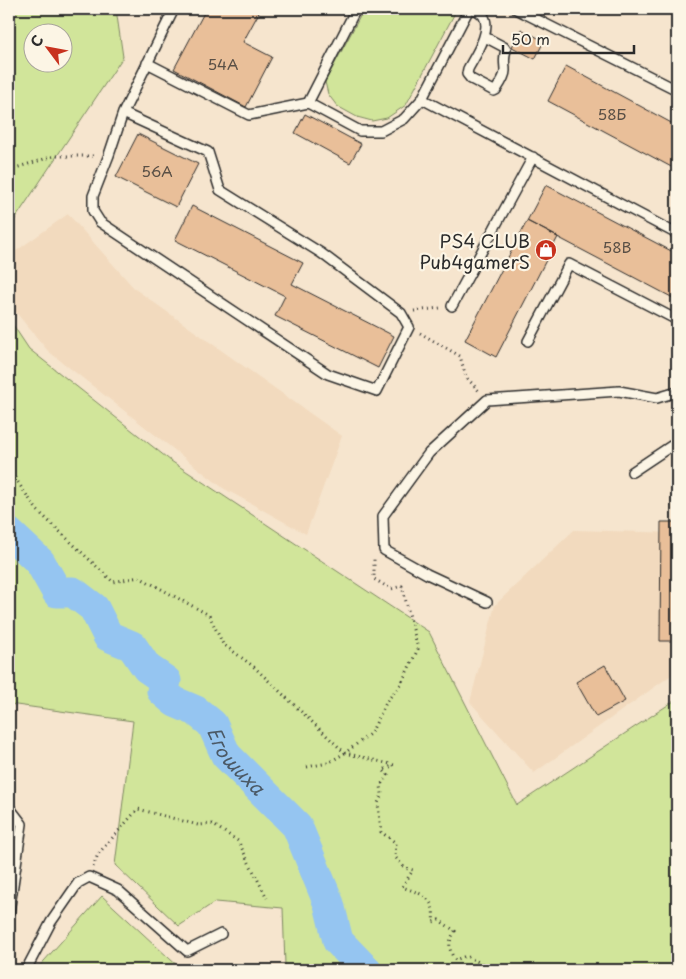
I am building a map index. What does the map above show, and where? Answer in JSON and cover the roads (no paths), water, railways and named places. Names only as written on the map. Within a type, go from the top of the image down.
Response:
[{"type":"lane","points":[[123,113],[208,152],[220,190],[320,253],[401,312],[409,327],[377,391],[328,374],[100,222],[93,211],[93,196],[123,113],[174,9]]},
{"type":"lane","points":[[308,103],[356,9]]},
{"type":"lane","points":[[147,62],[249,115],[308,103],[360,131],[381,131],[404,120],[422,99],[471,9],[484,18],[485,37],[468,68],[467,74],[471,79],[494,90],[498,87],[505,72],[503,58],[506,50],[485,37]]},
{"type":"lane","points":[[516,9],[677,90]]},
{"type":"lane","points":[[422,99],[677,234]]},
{"type":"lane","points":[[452,306],[532,157]]},
{"type":"lane","points":[[528,340],[569,264],[677,320]]},
{"type":"lane","points":[[487,602],[427,574],[384,550],[383,516],[429,454],[487,400],[619,391],[657,398],[677,392]]},
{"type":"lane","points":[[632,472],[677,442]]},
{"type":"lane","points":[[9,807],[22,824],[9,912]]},
{"type":"lane","points":[[26,970],[50,922],[78,883],[89,877],[118,890],[186,951],[221,934]]},
{"type":"waterway","name":"Егошиха","points":[[9,533],[40,562],[57,592],[73,592],[94,608],[108,636],[132,646],[147,668],[166,681],[162,691],[175,702],[196,711],[212,724],[226,755],[297,826],[329,904],[338,941],[366,970]]},
{"type":"place","name":"PS4 CLUB Pub4gamerS","points":[[546,250]]}]
